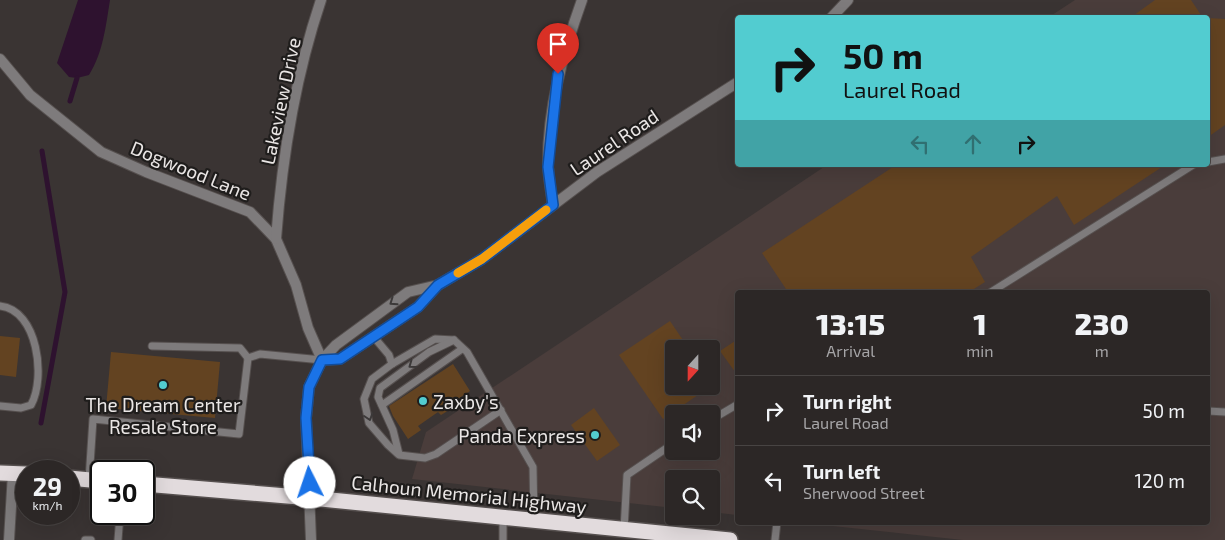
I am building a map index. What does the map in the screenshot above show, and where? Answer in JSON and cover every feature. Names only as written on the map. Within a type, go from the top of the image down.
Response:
[{"type":"highway","name":"Calhoun Memorial Highway","points":[[155,485],[311,498],[721,540]]},
{"type":"street","name":"Lakeview Drive","points":[[276,239],[284,154],[294,104],[321,0]]},
{"type":"street","points":[[553,205],[548,167],[558,74],[582,0]]},
{"type":"street","points":[[834,15],[848,0]]},
{"type":"street","name":"Dogwood Lane","points":[[0,59],[30,95],[100,152],[250,212],[276,239],[296,285],[308,328],[322,360]]},
{"type":"street","name":"Laurel Road","points":[[322,360],[340,359],[418,307],[438,285],[482,259],[597,172],[735,84]]},
{"type":"street","name":"Laurel Road","points":[[322,360],[336,345],[408,292],[438,285]]},
{"type":"street","points":[[311,540],[311,498],[306,418],[309,387],[322,360]]},
{"type":"street","points":[[10,540],[13,474]]},
{"type":"lane","points":[[1210,162],[1225,159]]},
{"type":"lane","points":[[994,290],[1189,167]]},
{"type":"lane","points":[[0,306],[8,307],[21,319],[37,349],[39,365],[35,398],[31,405],[21,408],[0,406]]},
{"type":"lane","points":[[373,336],[389,355],[392,364]]},
{"type":"lane","points":[[501,410],[436,454],[425,458],[399,455],[388,445],[369,423],[364,399],[372,379],[392,364],[435,339],[454,340],[467,352],[496,401],[533,467],[534,522]]},
{"type":"lane","points":[[399,455],[393,430],[378,397],[380,388],[429,352],[454,340]]},
{"type":"lane","points":[[94,460],[93,419],[239,434],[248,358],[240,348],[152,346]]},
{"type":"lane","points":[[382,405],[462,349]]},
{"type":"lane","points":[[248,358],[260,354],[322,360]]},
{"type":"lane","points":[[720,415],[735,406]]},
{"type":"lane","points":[[1210,411],[1225,412]]},
{"type":"lane","points":[[624,530],[627,475],[665,450]]},
{"type":"lane","points":[[503,519],[503,540]]},
{"type":"lane","points":[[118,540],[119,525]]},
{"type":"lane","points":[[775,540],[777,525]]},
{"type":"lane","points":[[85,540],[91,540]]},
{"type":"shaded area","points":[[78,0],[110,0],[98,58],[89,75],[77,78],[69,77],[57,63]]},
{"type":"shaded area","points":[[1075,0],[1225,0],[1225,540],[963,540],[824,525],[1210,525],[1210,290],[735,290],[735,515],[720,513],[720,470],[665,470],[665,507],[412,479],[426,432],[824,167],[1210,167],[1210,15],[1052,15]]},
{"type":"building","points":[[1155,0],[1191,0],[1201,15],[1134,15]]},
{"type":"building","points":[[1210,18],[1225,19],[1225,125],[1210,136]]},
{"type":"building","points":[[893,167],[1162,167],[1074,225],[1057,196],[971,257],[985,282],[972,290],[787,290],[762,253]]},
{"type":"building","points":[[670,321],[683,340],[665,340],[665,395],[698,395],[683,405],[665,405],[665,418],[663,419],[619,355]]},
{"type":"building","points":[[0,336],[20,338],[16,377],[0,375]]},
{"type":"building","points":[[735,341],[735,372],[720,351]]},
{"type":"building","name":"The Dream Center Resale Store","points":[[111,352],[220,362],[215,418],[106,408]]},
{"type":"building","name":"Zaxby's","points":[[453,364],[470,391],[449,405],[451,409],[441,415],[438,412],[418,426],[421,430],[408,439],[393,416],[389,406]]},
{"type":"building","name":"Panda Express","points":[[594,408],[620,445],[597,461],[571,425]]},
{"type":"waterway","points":[[70,101],[77,78]]},
{"type":"waterway","points":[[41,423],[65,292],[42,151]]},
{"type":"slow traffic","points":[[458,273],[482,259],[546,210]]},
{"type":"place","name":"The Dream Center Resale Store","points":[[163,385]]},
{"type":"place","name":"Zaxby's","points":[[423,401]]},
{"type":"place","name":"Panda Express","points":[[595,435]]},
{"type":"route","points":[[310,483],[306,418],[309,387],[322,360],[340,359],[418,307],[438,285],[482,259],[553,205],[548,167],[558,74]]}]
